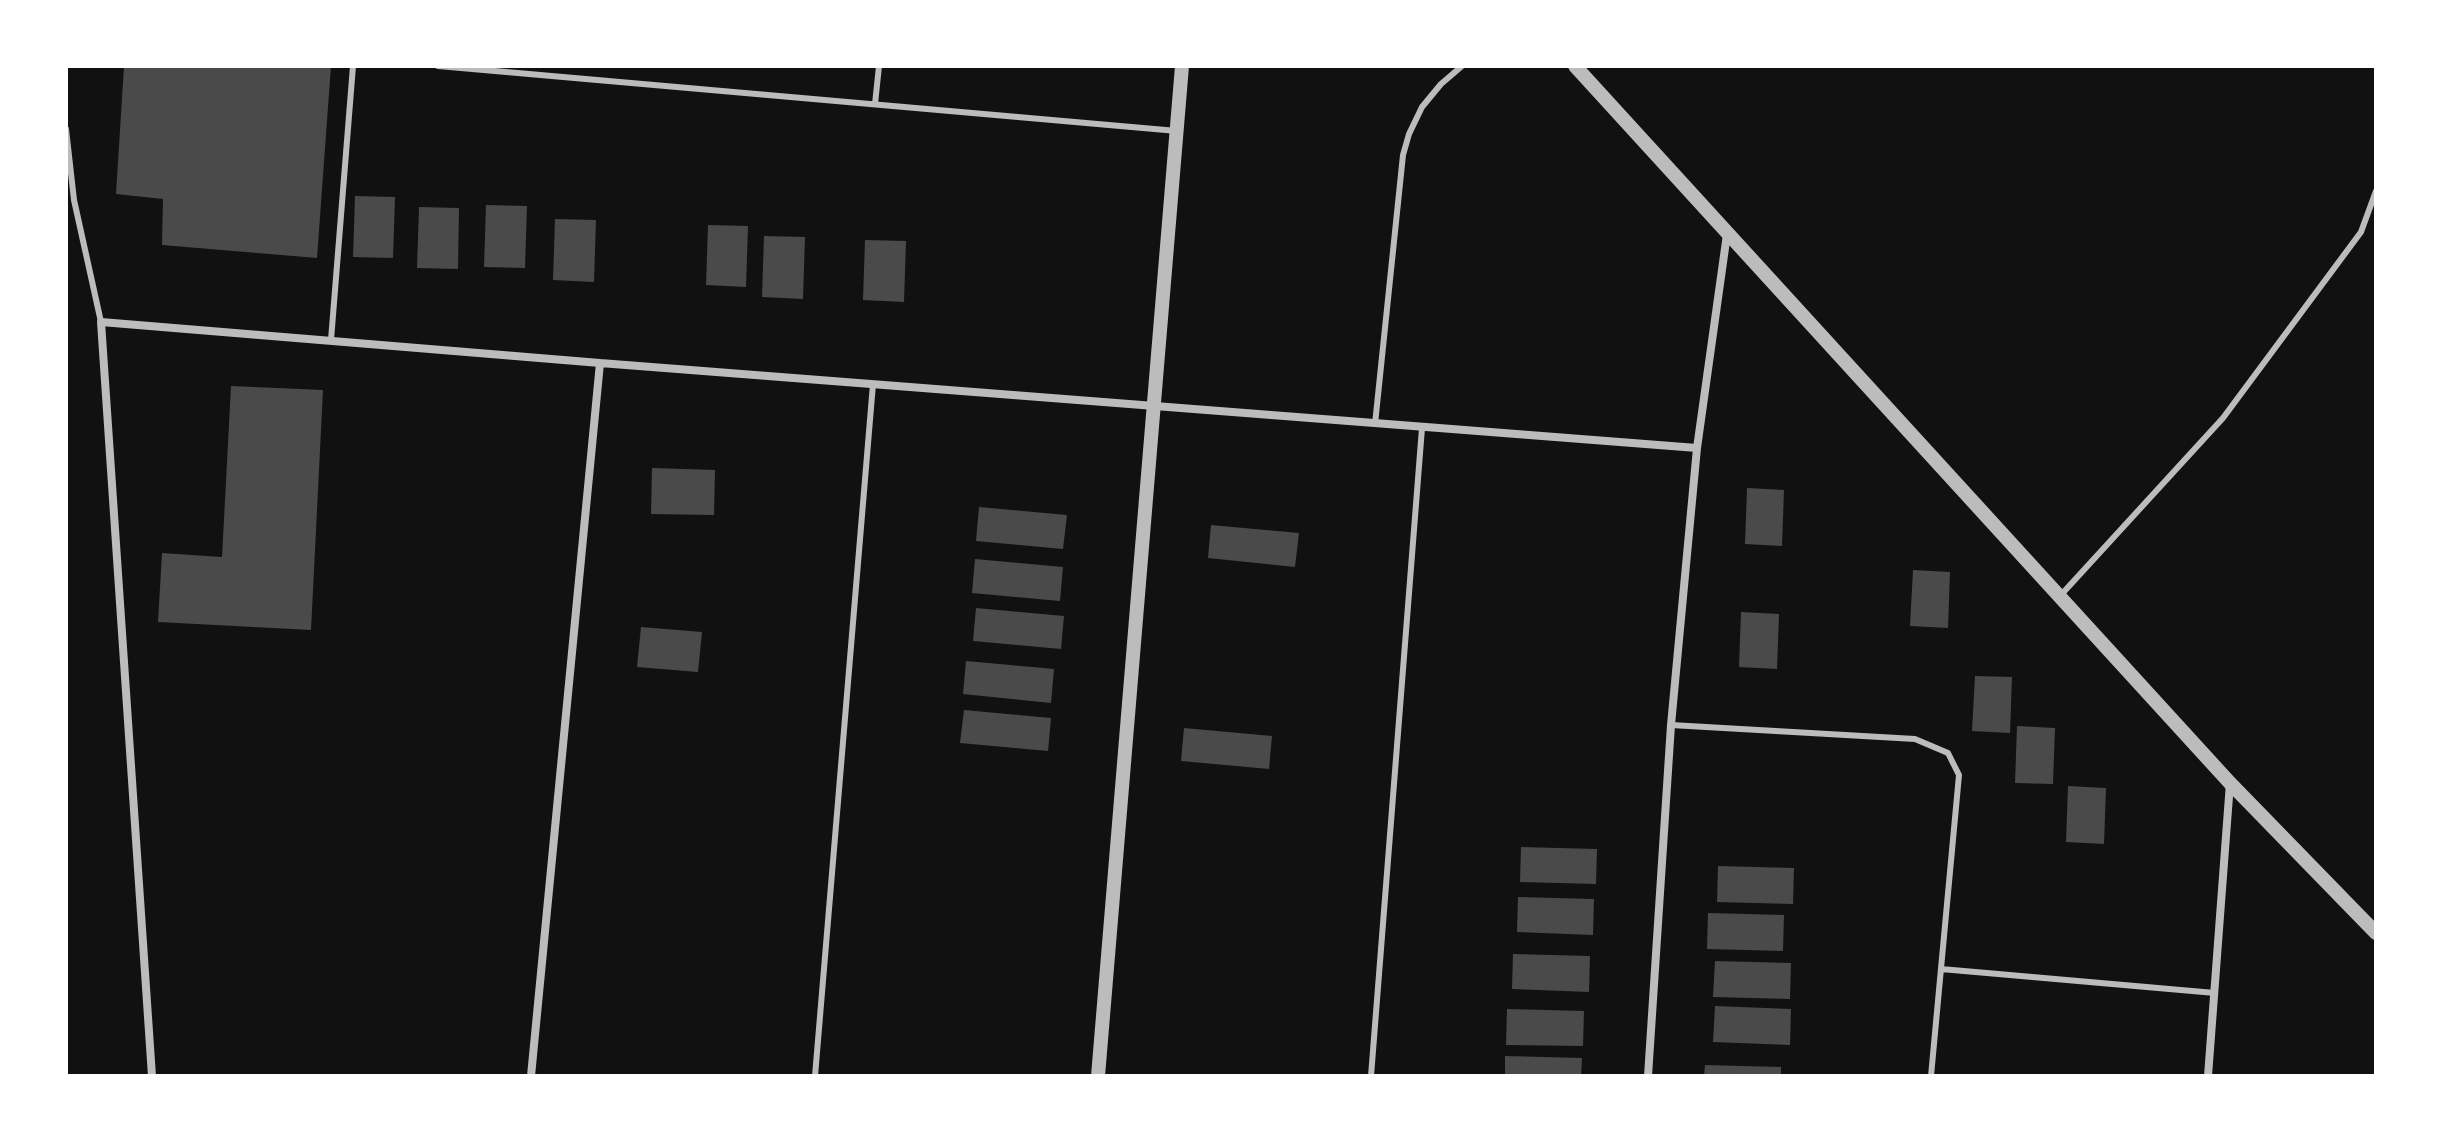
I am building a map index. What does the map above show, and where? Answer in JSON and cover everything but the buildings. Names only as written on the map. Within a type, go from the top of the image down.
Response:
[{"type":"street","points":[[1098,1076],[1182,66]]},
{"type":"street","points":[[1575,66],[2230,783],[2376,933]]},
{"type":"street","points":[[1648,1076],[1671,725],[1697,448],[1727,233]]},
{"type":"street","points":[[152,1076],[101,322],[1697,448]]},
{"type":"street","points":[[531,1076],[600,363]]},
{"type":"street","points":[[2208,1076],[2230,783]]},
{"type":"lane","points":[[331,340],[353,66]]},
{"type":"lane","points":[[438,66],[1177,131]]},
{"type":"lane","points":[[875,104],[879,66]]},
{"type":"lane","points":[[1375,424],[1403,155],[1422,107],[1441,84],[1462,66]]},
{"type":"lane","points":[[66,129],[74,200],[101,322]]},
{"type":"lane","points":[[2060,596],[2223,418],[2361,232],[2376,191]]},
{"type":"lane","points":[[815,1076],[873,384]]},
{"type":"lane","points":[[1371,1076],[1422,428]]},
{"type":"lane","points":[[1671,725],[1915,739],[1948,753],[1959,775],[1931,1076]]},
{"type":"lane","points":[[1941,969],[2215,993]]}]
